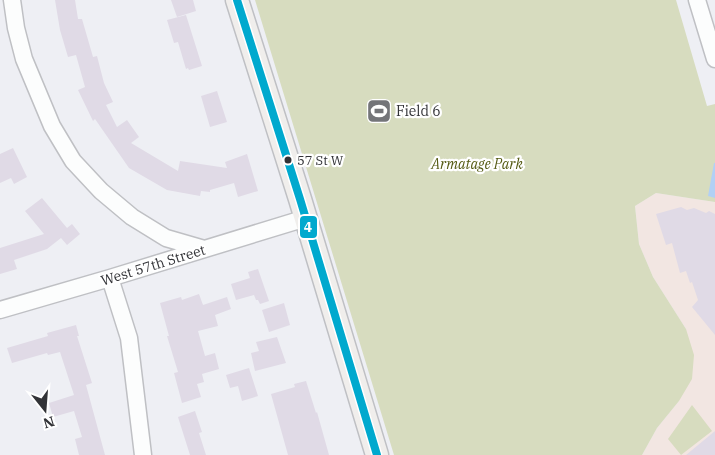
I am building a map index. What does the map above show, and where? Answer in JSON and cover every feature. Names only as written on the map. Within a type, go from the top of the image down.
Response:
[{"type":"main road","points":[[237,0],[306,218],[376,455]]},
{"type":"street","points":[[697,0],[715,59]]},
{"type":"street","points":[[11,2],[24,59],[52,126],[73,160],[101,191],[132,217],[166,238],[204,249]]},
{"type":"street","name":"West 57th Street","points":[[0,310],[306,218]]},
{"type":"street","points":[[110,278],[129,338],[143,455]]},
{"type":"shaded area","points":[[656,193],[715,202],[715,455],[642,455],[657,428],[679,401],[686,329],[653,277],[639,244],[635,206]]},
{"type":"green space","name":"Armatage Park","points":[[255,0],[676,0],[707,106],[715,104],[715,202],[656,193],[635,206],[639,244],[653,277],[686,329],[694,355],[692,379],[679,401],[657,428],[642,455],[394,455]]},
{"type":"green space","points":[[692,405],[712,431],[681,455],[668,439]]},
{"type":"water","points":[[715,163],[715,198],[708,196]]},
{"type":"building","points":[[55,0],[75,0],[78,19],[82,19],[93,57],[97,56],[104,83],[113,102],[106,105],[117,127],[127,120],[139,137],[131,143],[178,171],[180,161],[227,168],[225,162],[247,154],[258,191],[238,197],[234,183],[210,190],[210,192],[201,191],[200,196],[167,190],[129,168],[95,119],[93,121],[78,90],[85,87],[76,55],[68,57],[60,30]]},
{"type":"building","points":[[171,0],[193,0],[196,11],[177,17]]},
{"type":"building","points":[[186,15],[202,66],[189,70],[188,68],[186,69],[178,42],[174,43],[167,20]]},
{"type":"building","points":[[217,91],[227,122],[210,127],[201,96]]},
{"type":"building","points":[[13,148],[27,177],[14,184],[11,178],[0,183],[0,154]]},
{"type":"building","points":[[42,198],[67,228],[72,224],[80,234],[67,245],[61,238],[47,249],[14,260],[17,269],[0,274],[0,248],[44,234],[25,211]]},
{"type":"building","points":[[681,207],[687,210],[694,208],[706,213],[709,211],[715,214],[715,335],[692,307],[698,300],[692,282],[690,283],[686,271],[680,273],[672,243],[666,245],[656,214]]},
{"type":"building","points":[[258,269],[269,301],[260,304],[254,295],[236,300],[231,284],[250,278],[248,272]]},
{"type":"building","points":[[199,294],[203,305],[227,297],[231,309],[215,315],[218,326],[198,331],[205,356],[215,353],[219,369],[202,374],[204,382],[197,384],[201,397],[182,403],[174,373],[178,372],[167,336],[169,336],[160,303],[181,297],[182,300]]},
{"type":"building","points":[[284,303],[290,325],[269,332],[262,310]]},
{"type":"building","points":[[76,325],[79,336],[77,336],[92,383],[86,385],[105,455],[79,455],[75,439],[82,437],[74,411],[53,417],[49,403],[74,395],[60,352],[48,355],[47,353],[12,363],[7,348],[48,336],[47,333]]},
{"type":"building","points":[[277,337],[286,363],[255,371],[251,353],[259,351],[256,342]]},
{"type":"building","points":[[249,368],[258,396],[242,401],[238,386],[230,388],[226,375]]},
{"type":"building","points":[[306,381],[329,455],[288,455],[271,394],[295,387],[294,384]]},
{"type":"building","points":[[195,411],[202,432],[199,433],[206,455],[190,455],[178,417]]},
{"type":"building","points":[[715,431],[715,455],[686,455]]},
{"type":"transit line","name":"4","points":[[237,0],[300,199],[377,455]]},
{"type":"place","name":"Field 6","points":[[379,111]]},
{"type":"place","name":"57 St W","points":[[288,160]]}]
